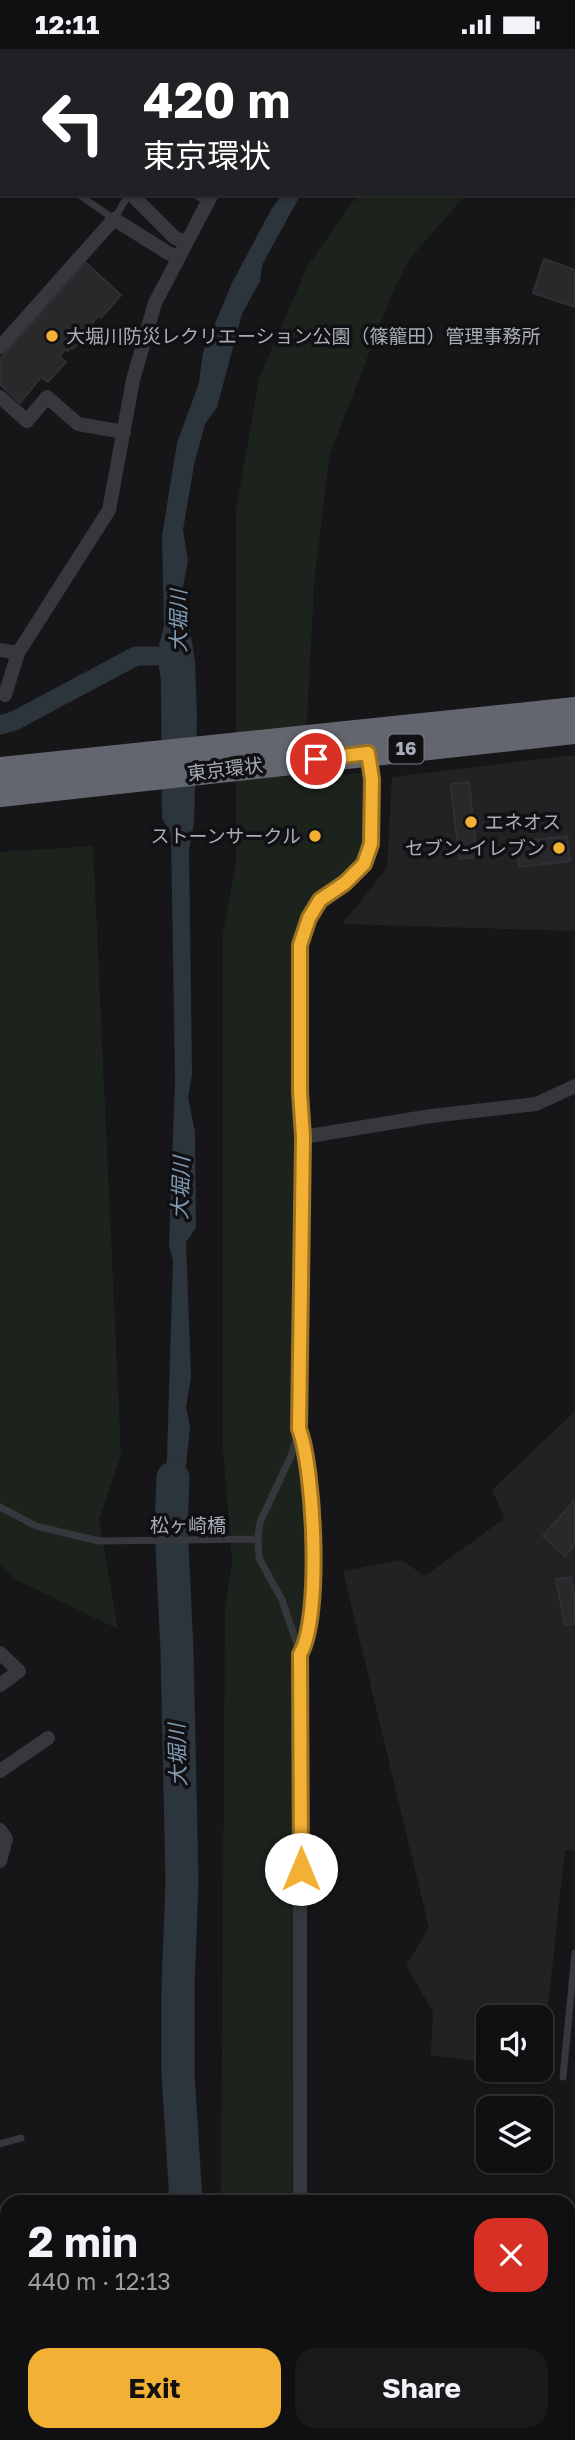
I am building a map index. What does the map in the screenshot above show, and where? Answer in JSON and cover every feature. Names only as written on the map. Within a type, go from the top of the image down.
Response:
[{"type":"highway","name":"東京環状","points":[[0,794],[123,770],[575,710]]},
{"type":"highway","name":"東京環状","points":[[237,755],[368,753],[575,731]]},
{"type":"highway","name":"東京環状","points":[[0,770],[123,770]]},
{"type":"street","points":[[132,196],[175,237],[186,242]]},
{"type":"street","points":[[5,695],[18,653],[109,510],[133,380],[155,303],[209,198]]},
{"type":"street","points":[[0,347],[114,219],[178,257]]},
{"type":"street","points":[[0,397],[27,421],[47,397],[78,424],[124,432]]},
{"type":"street","points":[[0,650],[18,653]]},
{"type":"street","points":[[300,2195],[300,1654],[308,1633],[314,1514],[305,1445],[299,1429],[303,1137],[300,1092],[300,945],[309,918],[320,900],[345,883],[364,864],[371,844],[372,779],[368,753]]},
{"type":"street","points":[[303,1137],[536,1104],[575,1086]]},
{"type":"street","points":[[0,1653],[19,1671],[0,1685]]},
{"type":"street","points":[[0,1771],[48,1738]]},
{"type":"street","points":[[0,1830],[6,1839],[0,1861]]},
{"type":"lane","points":[[81,196],[114,219],[129,196]]},
{"type":"lane","points":[[299,1429],[291,1456],[260,1522],[258,1539],[259,1558],[282,1600],[300,1654]]},
{"type":"lane","name":"松ヶ崎橋","points":[[0,1507],[36,1526],[99,1541],[258,1539]]},
{"type":"lane","points":[[563,2077],[575,1953]]},
{"type":"lane","points":[[0,2144],[21,2138]]},
{"type":"shaded area","points":[[357,196],[465,196],[410,258],[394,289],[329,456],[314,585],[304,778],[363,773],[365,843],[354,866],[326,886],[309,905],[293,950],[294,1423],[307,1506],[302,1628],[293,1652],[295,1730],[292,2195],[221,2195],[225,1609],[232,1562],[223,1448],[223,932],[236,864],[236,510],[259,379],[307,267]]},
{"type":"shaded area","points":[[575,755],[575,931],[342,924],[387,868],[392,777]]},
{"type":"shaded area","points":[[93,846],[121,1455],[99,1520],[118,1629],[15,1579],[0,1565],[0,852]]},
{"type":"shaded area","points":[[575,1411],[575,1851],[565,1850],[548,2005],[476,2005],[476,2061],[431,2055],[433,2012],[406,1965],[429,1928],[343,1571],[401,1560],[425,1576],[505,1518],[492,1490]]},
{"type":"water","points":[[281,196],[300,196],[262,265],[260,281],[242,314],[217,407],[205,424],[194,465],[183,530],[188,561],[183,586],[195,661],[197,716],[194,823],[189,850],[192,1075],[188,1097],[195,1132],[196,1228],[186,1242],[191,1377],[186,1407],[190,1427],[180,1523],[165,1524],[173,1260],[169,1246],[175,1079],[171,834],[162,818],[161,681],[157,653],[164,626],[162,536],[177,443],[199,383],[203,352],[232,283],[272,208]]},
{"type":"building","points":[[544,259],[575,270],[575,307],[533,293]]},
{"type":"building","name":"大堀川防災レクリエーション公園（篠籠田）管理事務所","points":[[86,263],[121,295],[101,318],[98,316],[92,324],[94,326],[73,349],[66,349],[59,356],[66,362],[48,382],[41,377],[20,403],[0,384],[0,359]]},
{"type":"building","points":[[469,782],[477,857],[459,859],[451,784]]},
{"type":"building","points":[[567,836],[570,861],[519,867],[516,842]]},
{"type":"building","points":[[575,1500],[575,1544],[565,1556],[543,1536]]},
{"type":"building","points":[[571,1577],[575,1599],[575,1624],[565,1625],[556,1579]]},
{"type":"waterway","points":[[0,725],[14,721],[136,656],[177,656]]},
{"type":"waterway","name":"大堀川","points":[[173,1478],[171,1526],[177,1650],[182,1881],[178,2074],[186,2195]]},
{"type":"place","name":"大堀川防災レクリエーション公園（篠籠田）管理事務所","points":[[52,336]]},
{"type":"place","name":"エネオス","points":[[471,822]]},
{"type":"place","name":"ストーンサークル","points":[[315,836]]},
{"type":"place","name":"セブン-イレブン","points":[[559,848]]},
{"type":"route","points":[[301,1869],[300,1654],[308,1633],[314,1514],[305,1445],[299,1429],[303,1137],[300,1092],[300,945],[309,918],[320,900],[345,883],[364,864],[371,844],[372,779],[368,753],[316,759]]}]
